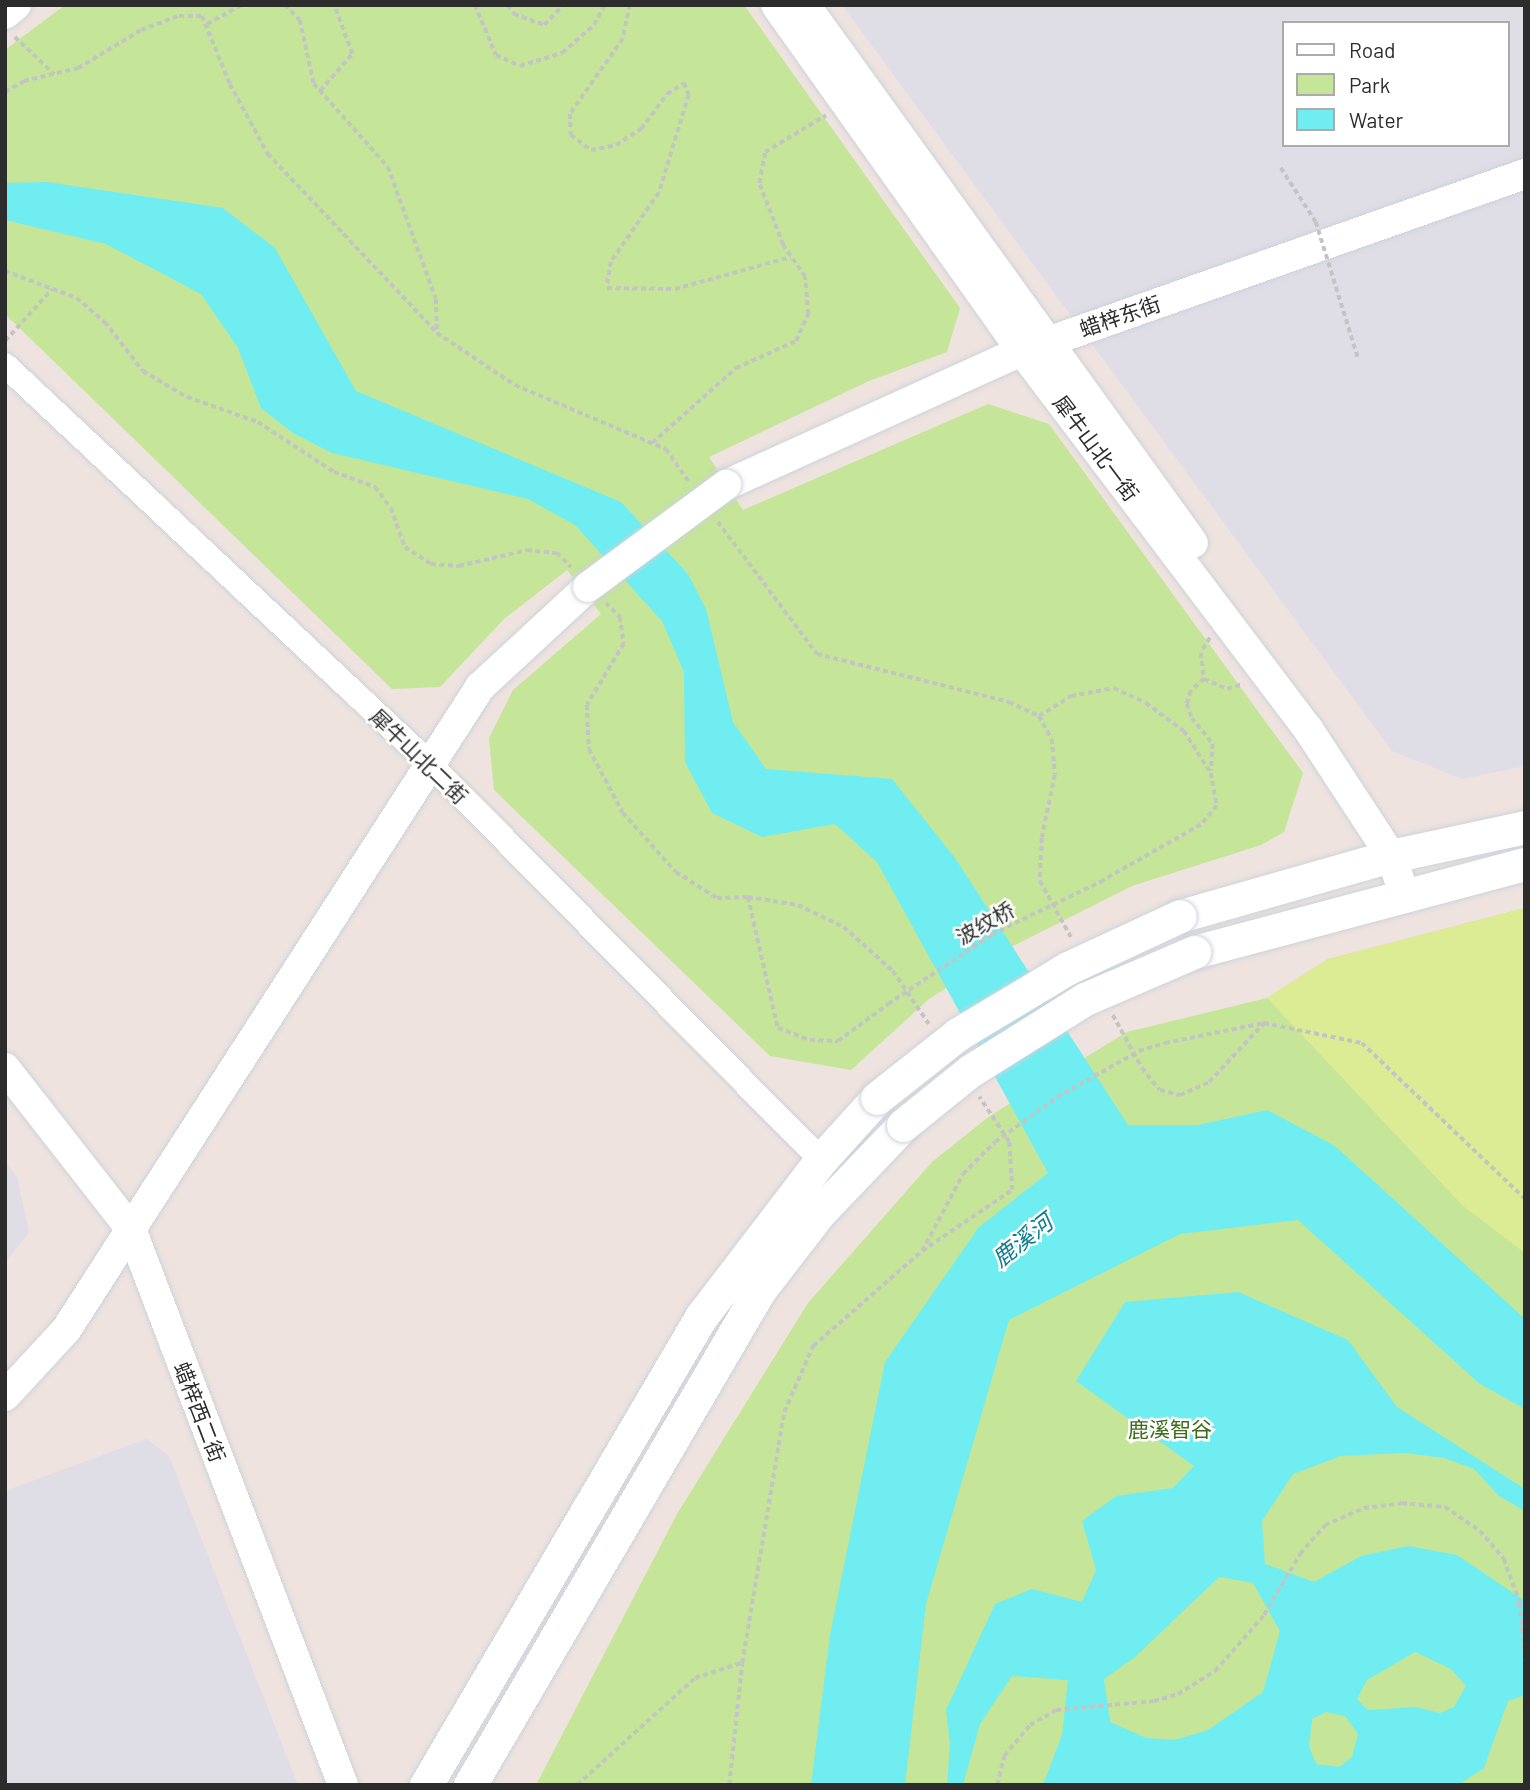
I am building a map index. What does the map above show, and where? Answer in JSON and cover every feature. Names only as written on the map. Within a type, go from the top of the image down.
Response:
[{"type":"main road","points":[[426,1785],[701,1317],[821,1160],[877,1098],[958,1034],[1068,968],[1180,916],[1402,854],[1525,827]]},
{"type":"main road","points":[[470,1785],[759,1291],[819,1213],[903,1125],[970,1071],[1085,999],[1194,952],[1525,864]]},
{"type":"street","points":[[5,14],[16,5]]},
{"type":"street","name":"犀牛山北一街","points":[[776,5],[845,103],[1344,745],[1402,854],[1418,892]]},
{"type":"street","name":"犀牛山北一街","points":[[805,5],[1033,347]]},
{"type":"street","name":"蜡梓东街","points":[[5,1396],[66,1330],[428,762],[480,687],[588,586],[726,485],[1033,347],[1525,174]]},
{"type":"street","name":"犀牛山北二街","points":[[5,365],[428,762],[821,1160]]},
{"type":"street","name":"蜡梓西二街","points":[[5,1068],[131,1229],[343,1785]]},
{"type":"path","points":[[207,24],[241,5]]},
{"type":"path","points":[[285,5],[300,20],[314,84],[388,167],[436,299],[437,333]]},
{"type":"path","points":[[320,91],[352,54],[334,5]]},
{"type":"path","points":[[337,13],[341,5]]},
{"type":"path","points":[[475,5],[496,55],[520,66],[562,52],[594,25],[604,5]]},
{"type":"path","points":[[508,5],[514,14],[544,25],[563,5]]},
{"type":"path","points":[[630,5],[623,39],[570,114],[571,135],[591,150],[616,145],[641,129],[667,94],[684,83],[689,94],[659,193],[611,262],[607,288],[675,289],[791,257]]},
{"type":"path","points":[[5,29],[54,74]]},
{"type":"path","points":[[652,443],[736,368],[796,341],[808,314],[805,277],[791,257],[759,183],[765,152],[845,103]]},
{"type":"path","points":[[1281,167],[1316,222],[1358,358]]},
{"type":"path","points":[[5,271],[77,298],[105,323],[143,371],[187,397],[258,422],[323,466],[375,487],[391,508],[405,547],[431,564],[459,566],[527,550],[556,553],[620,617],[624,645],[587,705],[589,749],[623,813],[676,872],[717,898],[748,897],[798,905],[844,927],[893,971],[932,1028]]},
{"type":"path","points":[[5,341],[51,289]]},
{"type":"path","points":[[1204,679],[1201,653],[1211,637]]},
{"type":"path","points":[[1204,679],[1227,689],[1245,684]]},
{"type":"path","points":[[1204,679],[1191,691],[1187,704],[1192,718],[1213,744],[1211,773]]},
{"type":"path","points":[[1039,716],[1071,696],[1114,688],[1146,703],[1184,731],[1211,773]]},
{"type":"path","name":"波纹桥","points":[[748,897],[778,1028],[810,1040],[838,1041],[992,934],[1104,880],[1201,825],[1217,806],[1211,773]]},
{"type":"path","points":[[922,1251],[963,1174],[995,1142],[1057,1097],[1139,1051],[1165,1043],[1264,1023],[1362,1043],[1525,1199]]},
{"type":"path","points":[[729,1785],[742,1663],[784,1412],[813,1346],[922,1251],[1012,1190],[1009,1142],[978,1096]]},
{"type":"path","points":[[997,1785],[1004,1756],[1030,1725],[1056,1710],[1154,1701],[1178,1694],[1215,1671],[1264,1615],[1300,1554],[1325,1525],[1364,1508],[1402,1503],[1446,1507],[1479,1531],[1504,1559],[1520,1603],[1525,1658]]},
{"type":"path","points":[[577,1785],[695,1678],[742,1663]]},
{"type":"shaded area","points":[[842,5],[1525,5],[1525,766],[1462,779],[1392,751]]},
{"type":"shaded area","points":[[5,1161],[17,1177],[29,1232],[5,1263]]},
{"type":"shaded area","points":[[146,1439],[169,1456],[298,1785],[5,1785],[5,1491]]},
{"type":"green space","points":[[65,5],[744,5],[960,308],[947,352],[869,381],[709,457],[743,510],[988,404],[1049,424],[1303,773],[1284,832],[1261,845],[1132,886],[1009,948],[929,999],[851,1070],[770,1056],[494,790],[489,738],[513,690],[601,614],[567,570],[504,619],[440,687],[392,689],[5,314],[5,50]]},
{"type":"green space","name":"鹿溪智谷","points":[[1525,908],[1525,1785],[536,1785],[677,1514],[808,1303],[932,1162],[991,1115],[1127,1032],[1267,998],[1328,959]]},
{"type":"green space","points":[[1525,908],[1525,1253],[1463,1206],[1267,998],[1328,959]]},
{"type":"water","name":"鹿溪河","points":[[47,182],[223,208],[275,248],[356,391],[621,502],[688,574],[706,609],[733,722],[766,769],[892,779],[955,858],[1128,1125],[1198,1125],[1267,1110],[1335,1146],[1525,1319],[1525,1409],[1480,1384],[1298,1220],[1180,1234],[1009,1320],[926,1604],[905,1785],[811,1785],[830,1635],[885,1362],[979,1227],[1048,1173],[877,862],[835,824],[762,837],[712,813],[685,762],[684,672],[662,621],[575,525],[528,499],[332,453],[293,433],[261,408],[238,348],[201,294],[106,244],[5,220],[5,183]]},
{"type":"water","points":[[1238,1292],[1348,1340],[1397,1407],[1525,1489],[1525,1511],[1499,1496],[1474,1469],[1444,1458],[1405,1453],[1341,1456],[1293,1474],[1262,1521],[1265,1564],[1314,1582],[1361,1556],[1408,1546],[1457,1555],[1525,1601],[1525,1695],[1508,1701],[1484,1768],[1458,1785],[1043,1785],[1062,1735],[1068,1680],[1012,1676],[980,1724],[963,1785],[947,1785],[950,1744],[946,1710],[995,1604],[1032,1589],[1082,1602],[1096,1570],[1082,1521],[1116,1496],[1173,1488],[1194,1466],[1076,1381],[1125,1302]],"holes":[[[1219,1577],[1253,1583],[1280,1631],[1263,1692],[1208,1730],[1175,1740],[1146,1738],[1110,1722],[1104,1679],[1135,1657]],[[1415,1652],[1451,1669],[1466,1686],[1454,1707],[1440,1713],[1416,1707],[1368,1710],[1357,1699],[1367,1680]],[[1326,1712],[1345,1716],[1358,1734],[1352,1757],[1339,1767],[1316,1764],[1309,1746],[1312,1719]]]}]
